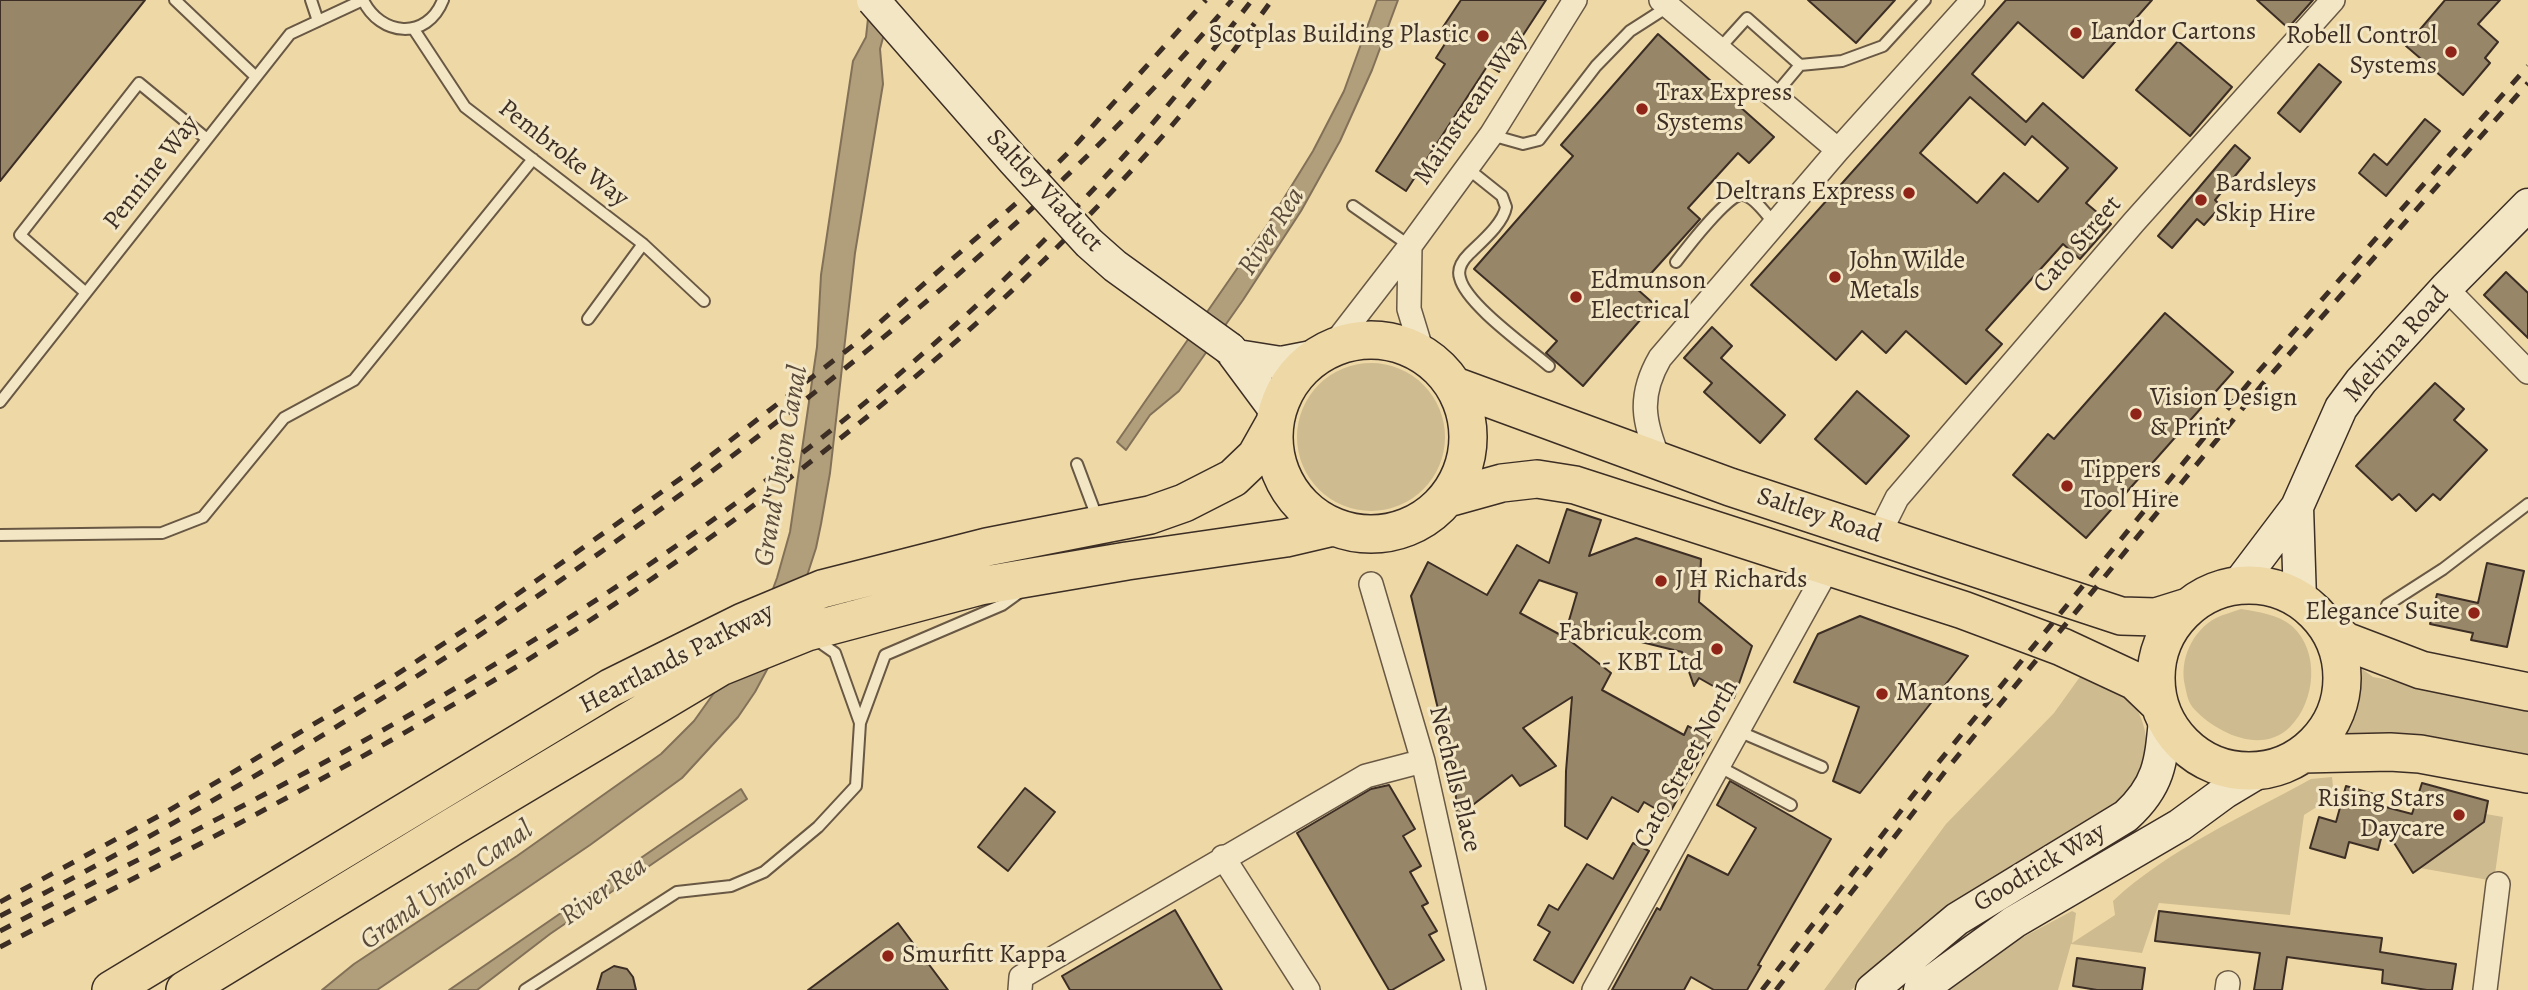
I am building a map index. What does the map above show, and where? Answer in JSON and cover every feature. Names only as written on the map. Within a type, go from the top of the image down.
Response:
[{"type":"main road","name":"Saltley Viaduct","points":[[873,0],[1089,243],[1115,266],[1233,353],[1275,418]]},
{"type":"main road","name":"Melvina Road","points":[[2238,585],[2297,507],[2341,408],[2361,381],[2446,288],[2528,205]]},
{"type":"main road","points":[[1363,340],[1394,342],[1423,355],[1441,369],[1455,386],[1466,414],[1469,443],[1463,472],[1448,498],[1425,519],[1395,532],[1364,535],[1333,527],[1306,510],[1286,486],[1275,456],[1275,418],[1285,390],[1299,371],[1325,351],[1363,340]]},
{"type":"main road","name":"Saltley Viaduct","points":[[1233,353],[1281,363],[1325,351]]},
{"type":"main road","name":"Saltley Road","points":[[1455,386],[1660,462],[2121,616],[2156,617],[2170,615],[2188,607]]},
{"type":"main road","name":"Heartlands Parkway","points":[[111,990],[610,688],[743,622],[822,589],[987,547],[1150,515],[1216,488],[1233,478],[1255,456],[1275,418]]},
{"type":"main road","name":"Saltley Road","points":[[1448,498],[1502,483],[1537,479],[1575,485],[1963,610],[2062,647],[2135,681],[2162,712]]},
{"type":"main road","name":"Melvina Road","points":[[2297,507],[2312,611]]},
{"type":"main road","name":"Heartlands Parkway","points":[[185,990],[720,667],[807,632],[981,586],[1286,538],[1333,527]]},
{"type":"main road","points":[[2312,611],[2337,648],[2342,677],[2338,706],[2325,733],[2303,754],[2283,765],[2260,771],[2231,770],[2205,760],[2182,743],[2162,712],[2155,678],[2159,651],[2170,627],[2188,607],[2211,593],[2238,585],[2270,588],[2312,611],[2345,641],[2421,670],[2528,692]]},
{"type":"main road","name":"Goodrick Way","points":[[1872,990],[1957,919],[2126,816],[2140,803],[2153,784],[2163,743],[2162,712]]},
{"type":"main road","points":[[2303,754],[2420,754],[2528,774]]},
{"type":"main road","name":"Goodrick Way","points":[[1920,990],[2014,922],[2180,825],[2225,792],[2260,771]]},
{"type":"street","name":"Mainstream Way","points":[[1325,351],[1410,246],[1491,135],[1575,0]]},
{"type":"street","points":[[1660,462],[1647,425],[1644,400],[1650,376],[1660,358],[1838,150],[1973,0]]},
{"type":"street","name":"Cato Street","points":[[1878,536],[1897,498],[2134,222],[2333,0]]},
{"type":"street","points":[[1665,3],[1838,150]]},
{"type":"street","points":[[1410,246],[1409,309],[1423,355]]},
{"type":"street","points":[[2446,288],[2528,372]]},
{"type":"street","name":"Cato Street North","points":[[1594,990],[1829,566]]},
{"type":"street","name":"Nechells Place","points":[[1371,584],[1423,761],[1474,990]]},
{"type":"street","points":[[1020,990],[1021,977],[1223,857],[1366,776],[1423,761]]},
{"type":"street","points":[[1223,857],[1308,990]]},
{"type":"street","points":[[2485,990],[2498,884]]},
{"type":"lane","points":[[175,0],[256,76]]},
{"type":"lane","points":[[311,0],[318,21]]},
{"type":"lane","points":[[363,0],[368,11],[377,20],[400,29],[425,23],[435,15],[443,0]]},
{"type":"lane","name":"Pennine Way","points":[[0,402],[290,34],[363,0]]},
{"type":"lane","points":[[1774,96],[1800,65],[1842,61],[1883,46],[1925,0]]},
{"type":"lane","points":[[1491,135],[1523,144],[1539,140],[1596,66],[1630,31],[1665,3]]},
{"type":"lane","points":[[1718,49],[1746,18],[1800,65]]},
{"type":"lane","name":"Pembroke Way","points":[[413,28],[465,107],[643,244],[704,301]]},
{"type":"lane","points":[[86,293],[20,235],[130,93],[139,83],[207,139]]},
{"type":"lane","points":[[0,535],[162,533],[203,517],[284,418],[354,380],[533,159]]},
{"type":"lane","points":[[1467,167],[1502,196],[1506,207],[1501,217],[1463,260],[1458,275],[1462,286],[1474,302],[1549,366]]},
{"type":"lane","points":[[1676,262],[1717,214],[1741,194],[1750,197],[1775,224]]},
{"type":"lane","points":[[1353,206],[1410,246]]},
{"type":"lane","points":[[588,319],[643,244]]},
{"type":"lane","points":[[1077,464],[1100,525]]},
{"type":"lane","points":[[2387,605],[2443,569],[2528,503]]},
{"type":"lane","points":[[524,990],[677,892],[731,886],[764,872],[818,827],[856,786],[860,723],[885,654],[1002,605],[1044,575]]},
{"type":"lane","points":[[807,632],[835,653],[860,723]]},
{"type":"lane","points":[[1738,731],[1822,767]]},
{"type":"lane","points":[[1718,766],[1791,805]]},
{"type":"shaded area","points":[[1371,363],[1399,369],[1423,385],[1439,409],[1445,437],[1439,465],[1423,489],[1399,505],[1371,511],[1343,505],[1319,489],[1303,465],[1297,437],[1303,409],[1319,385],[1343,369]]},
{"type":"shaded area","points":[[2241,609],[2274,616],[2292,626],[2301,636],[2311,662],[2309,690],[2299,716],[2279,735],[2266,739],[2240,738],[2215,726],[2193,707],[2185,686],[2184,666],[2194,638],[2216,618]]},
{"type":"shaded area","points":[[2358,666],[2373,677],[2528,706],[2528,764],[2408,740],[2341,733],[2355,701]]},
{"type":"shaded area","points":[[2082,674],[2113,686],[2123,693],[2132,702],[2143,724],[2146,736],[2145,760],[2130,789],[2105,815],[1940,918],[1851,990],[1824,990],[1946,824],[2054,713]]},
{"type":"shaded area","points":[[2332,777],[2334,796],[2304,815],[2290,915],[2159,903],[2142,953],[2071,944],[2058,990],[1938,990],[1975,963],[2072,911],[2076,913],[2072,943],[2115,915],[2113,901],[2182,849],[2311,779]]},
{"type":"shaded area","points":[[2486,814],[2503,817],[2494,881],[2420,868],[2484,823]]},
{"type":"water","points":[[870,0],[893,0],[880,49],[883,84],[855,253],[830,473],[816,548],[791,625],[755,692],[738,717],[682,778],[590,845],[377,990],[322,990],[354,964],[517,856],[661,754],[694,721],[756,634],[777,578],[790,532],[817,347],[821,275],[853,61],[866,37]]},
{"type":"water","name":"River Rea","points":[[1377,0],[1398,0],[1372,70],[1340,141],[1301,211],[1179,391],[1150,415],[1126,450],[1117,442],[1268,224],[1313,151],[1344,91]]},
{"type":"water","name":"River Rea","points":[[741,789],[747,799],[550,934],[477,990],[449,990]]},
{"type":"building","points":[[0,0],[145,0],[0,181]]},
{"type":"building","points":[[1461,0],[1546,0],[1499,72],[1488,65],[1406,191],[1376,171],[1445,64],[1436,58],[1448,39],[1439,33]]},
{"type":"building","points":[[1808,0],[1895,0],[1856,43]]},
{"type":"building","points":[[2006,0],[2152,0],[2083,78],[2018,22],[1972,74],[2026,122],[2043,103],[2117,168],[2086,203],[2111,224],[2080,259],[2063,244],[1986,330],[2002,344],[1966,384],[1906,331],[1886,353],[1862,331],[1836,360],[1751,285]],"holes":[[[1970,97],[2025,145],[2032,136],[2068,168],[2038,202],[2004,173],[1977,203],[1920,153]]]},
{"type":"building","points":[[2257,0],[2313,0],[2288,28]]},
{"type":"building","name":"Robell Control Systems","points":[[2445,0],[2500,0],[2478,24],[2498,42],[2485,58],[2490,63],[2463,95],[2406,46]]},
{"type":"building","points":[[1658,34],[1774,137],[1749,163],[1738,153],[1688,208],[1700,219],[1637,289],[1654,304],[1583,386],[1546,353],[1557,341],[1474,269],[1573,156],[1561,145]]},
{"type":"building","points":[[2178,41],[2232,87],[2190,136],[2136,90]]},
{"type":"building","points":[[2319,64],[2341,82],[2300,132],[2278,113]]},
{"type":"building","points":[[2425,119],[2440,131],[2386,196],[2359,173],[2374,154],[2387,165]]},
{"type":"building","name":"Bardsleys Skip Hire","points":[[2235,145],[2250,158],[2215,200],[2221,206],[2204,225],[2197,219],[2172,248],[2158,236]]},
{"type":"building","points":[[2506,272],[2528,293],[2528,338],[2484,295]]},
{"type":"building","points":[[2165,313],[2233,372],[2086,538],[2013,475],[2048,434],[2054,439]]},
{"type":"building","points":[[1712,327],[1732,346],[1721,358],[1785,415],[1760,443],[1704,392],[1712,383],[1684,358]]},
{"type":"building","points":[[2435,383],[2464,409],[2454,420],[2487,450],[2440,500],[2433,494],[2416,511],[2399,494],[2392,500],[2356,466]]},
{"type":"building","points":[[1857,391],[1909,436],[1866,484],[1815,439]]},
{"type":"building","points":[[1567,509],[1601,520],[1589,556],[1636,538],[1701,559],[1699,602],[1752,646],[1734,698],[1699,678],[1694,686],[1682,652],[1568,624],[1577,593],[1539,580],[1520,613],[1568,639],[1611,673],[1602,690],[1684,735],[1688,726],[1711,739],[1668,816],[1644,802],[1638,812],[1612,797],[1587,839],[1565,826],[1572,697],[1523,728],[1556,766],[1520,786],[1512,775],[1457,817],[1455,780],[1411,596],[1428,562],[1487,595],[1517,545],[1549,563]]},
{"type":"building","name":"Elegance Suite","points":[[2487,563],[2524,571],[2507,647],[2471,640],[2473,633],[2430,624],[2437,594],[2478,603]]},
{"type":"building","name":"Mantons","points":[[1860,616],[1968,656],[1860,793],[1833,781],[1859,707],[1794,682],[1818,634]]},
{"type":"building","points":[[1730,781],[1831,839],[1758,965],[1761,966],[1747,990],[1714,990],[1691,977],[1684,990],[1612,990],[1657,908],[1660,910],[1688,855],[1728,875],[1756,828],[1717,805]]},
{"type":"building","points":[[2422,783],[2488,801],[2484,822],[2413,873],[2384,827],[2378,850],[2349,842],[2345,858],[2310,848],[2319,817],[2336,822],[2346,786],[2384,797],[2382,806],[2412,814]]},
{"type":"building","points":[[1389,785],[1415,829],[1403,836],[1421,866],[1410,872],[1428,903],[1422,906],[1437,931],[1429,935],[1444,960],[1392,990],[1389,990],[1297,833],[1371,789]]},
{"type":"building","points":[[1025,788],[1055,812],[1008,871],[978,847]]},
{"type":"building","points":[[1633,843],[1649,851],[1573,983],[1534,960],[1550,932],[1538,925],[1549,905],[1558,910],[1587,864],[1613,879]]},
{"type":"building","points":[[1175,910],[1222,990],[1070,990],[1062,976]]},
{"type":"building","points":[[2159,911],[2382,938],[2380,952],[2456,964],[2452,990],[2427,990],[2382,983],[2383,970],[2287,957],[2282,990],[2254,990],[2260,953],[2155,941]]},
{"type":"building","name":"Smurfitt Kappa","points":[[898,923],[948,990],[808,990]]},
{"type":"building","points":[[2077,958],[2145,968],[2142,990],[2097,990],[2073,986]]},
{"type":"building","points":[[614,966],[627,969],[633,977],[636,990],[597,990],[602,973]]},
{"type":"railway","points":[[0,902],[168,811],[391,678],[495,610],[687,474],[855,344],[1020,200],[1072,149],[1206,0]]},
{"type":"railway","points":[[0,916],[203,806],[303,747],[497,623],[686,491],[839,373],[1016,223],[1128,115],[1232,0]]},
{"type":"railway","points":[[0,931],[264,795],[420,709],[599,598],[773,476],[937,341],[1015,269],[1132,147],[1252,0]]},
{"type":"railway","points":[[0,947],[286,798],[426,720],[599,615],[734,520],[893,396],[953,345],[1067,238],[1174,123],[1272,0]]},
{"type":"railway","points":[[1762,990],[1938,763],[2252,379],[2528,66]]},
{"type":"railway","points":[[1776,990],[1947,769],[2261,386],[2528,83]]},
{"type":"place","name":"Landor Cartons","points":[[2076,33]]},
{"type":"place","name":"Scotplas Building Plastic","points":[[1483,36]]},
{"type":"place","name":"Robell Control Systems","points":[[2451,52]]},
{"type":"place","name":"Trax Express Systems","points":[[1642,109]]},
{"type":"place","name":"Deltrans Express","points":[[1909,193]]},
{"type":"place","name":"Bardsleys Skip Hire","points":[[2201,200]]},
{"type":"place","name":"John Wilde Metals","points":[[1835,277]]},
{"type":"place","name":"Edmunson Electrical","points":[[1576,297]]},
{"type":"place","name":"Vision Design & Print","points":[[2136,414]]},
{"type":"place","name":"Tippers Tool Hire","points":[[2067,486]]},
{"type":"place","name":"J H Richards","points":[[1661,581]]},
{"type":"place","name":"Elegance Suite","points":[[2474,613]]},
{"type":"place","name":"Fabricuk.com - KBT Ltd","points":[[1717,649]]},
{"type":"place","name":"Mantons","points":[[1882,694]]},
{"type":"place","name":"Rising Stars Daycare","points":[[2459,815]]},
{"type":"place","name":"Smurfitt Kappa","points":[[888,956]]},
{"type":"water label","name":"Grand Union Canal","points":[[782,466]]},
{"type":"water label","name":"Grand Union Canal","points":[[447,886]]}]
